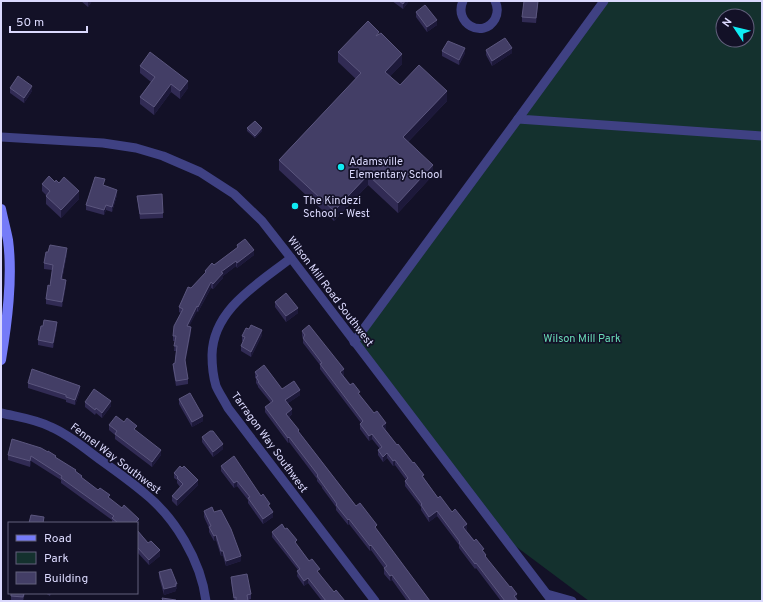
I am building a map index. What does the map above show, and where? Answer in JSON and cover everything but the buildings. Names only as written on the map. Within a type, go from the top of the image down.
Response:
[{"type":"street","points":[[463,1],[460,11],[465,23],[470,27],[483,28],[489,26],[497,16],[498,10],[496,1]]},
{"type":"street","points":[[354,342],[604,1]]},
{"type":"street","points":[[518,119],[762,136]]},
{"type":"street","name":"Wilson Mill Road Southwest","points":[[1,137],[103,143],[136,148],[163,156],[200,172],[234,194],[262,221],[291,258],[550,598]]},
{"type":"street","points":[[1,209],[8,240],[9,268],[7,321],[1,360]]},
{"type":"street","name":"Tarragon Way Southwest","points":[[291,258],[239,298],[223,318],[216,333],[212,350],[212,366],[216,385],[228,408],[375,601]]},
{"type":"street","name":"Fennel Way Southwest","points":[[1,414],[31,419],[68,436],[144,493],[160,508],[176,527],[193,556],[205,592],[206,601]]},
{"type":"street","points":[[550,598],[572,601]]},
{"type":"green space","name":"Wilson Mill Park","points":[[599,1],[762,1],[762,601],[589,601],[506,539],[351,338],[459,202]]},
{"type":"place","name":"Adamsville Elementary School","points":[[341,167]]},
{"type":"place","name":"The Kindezi School - West","points":[[295,206]]}]
